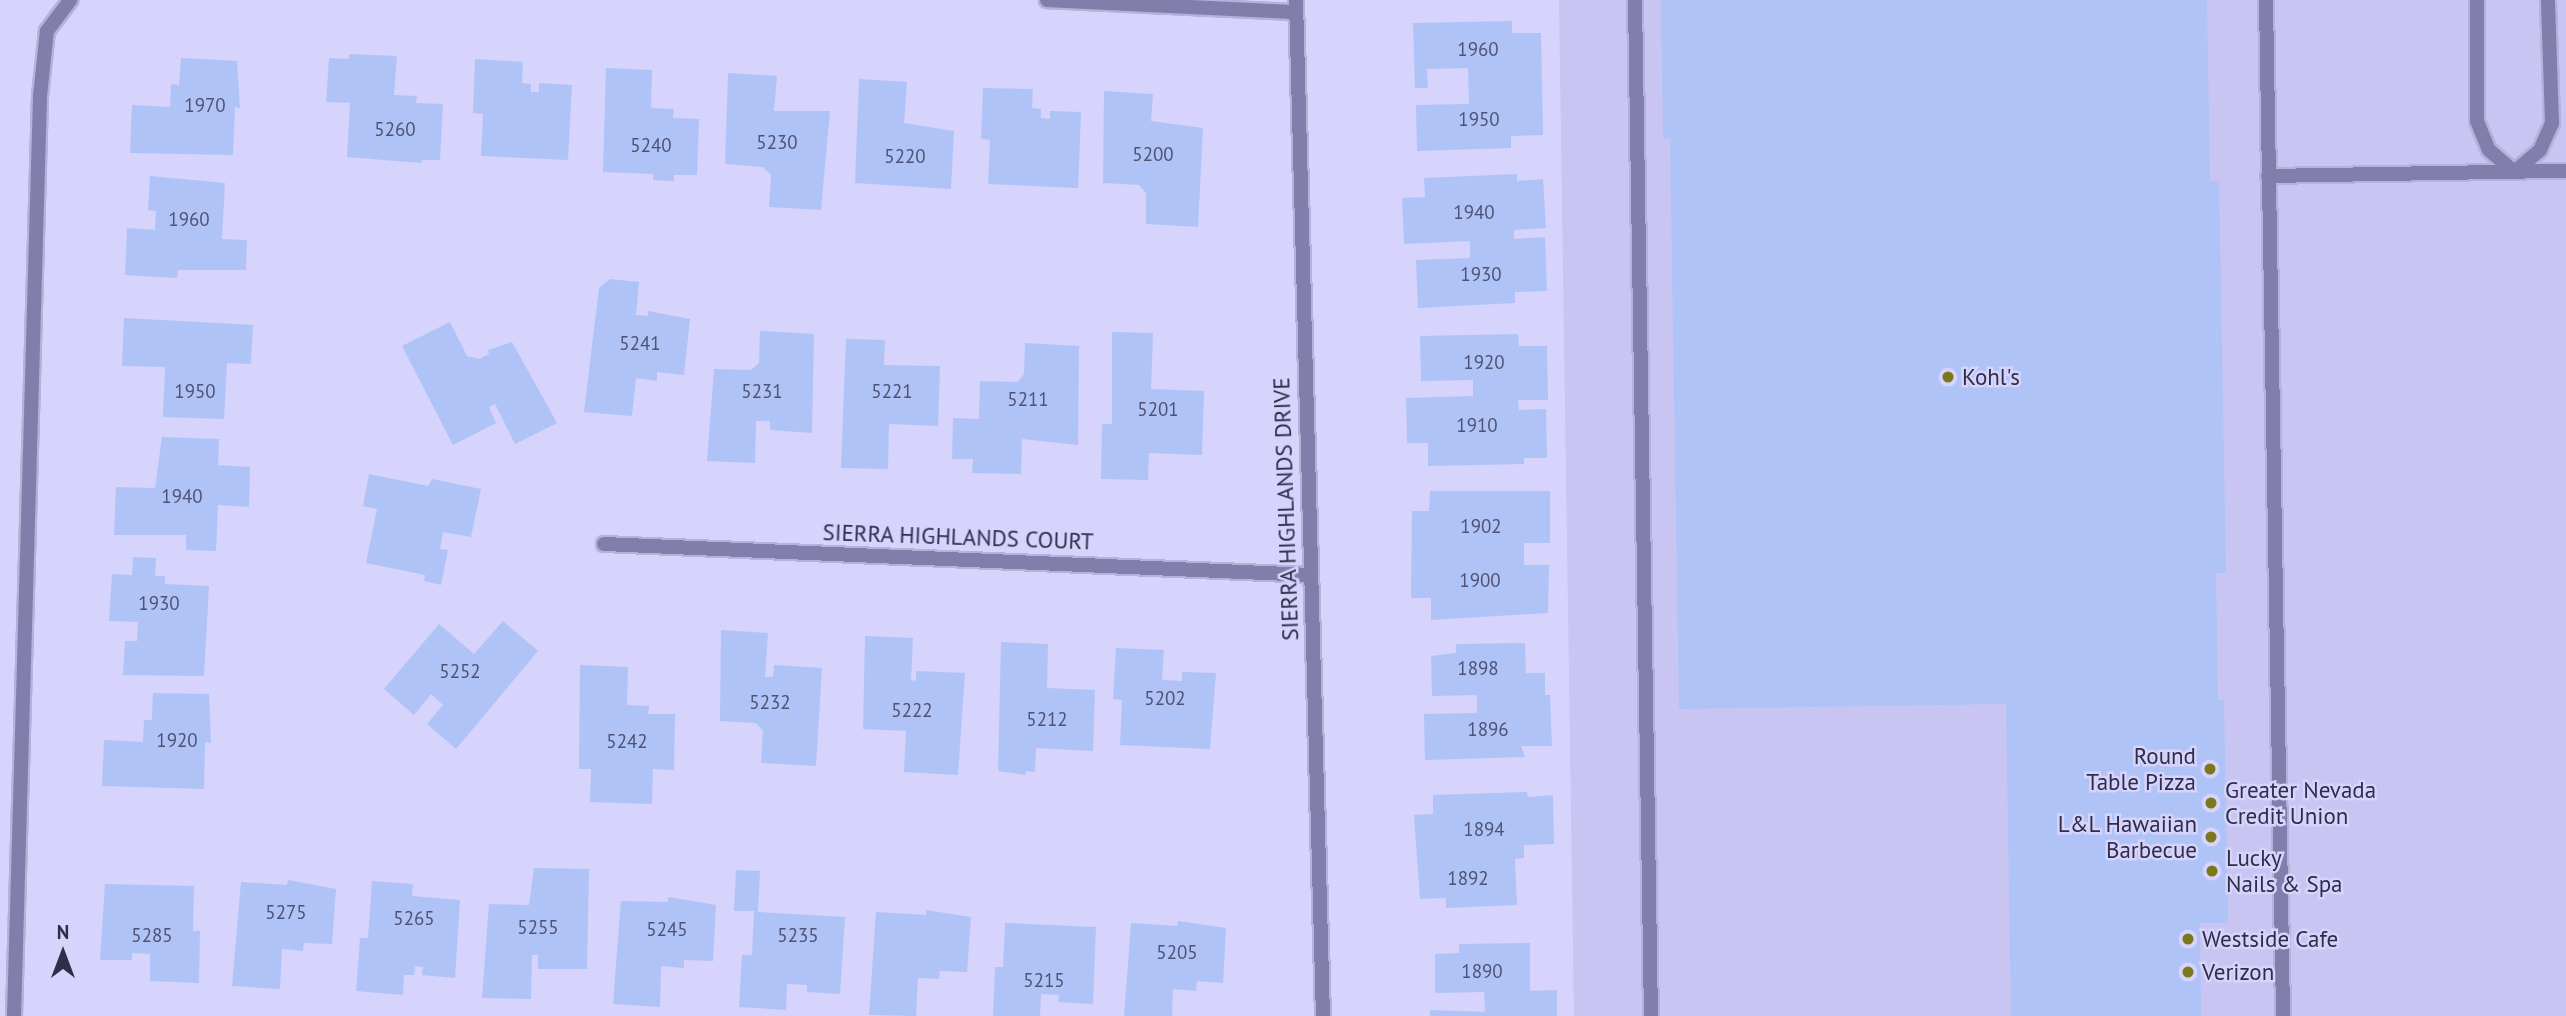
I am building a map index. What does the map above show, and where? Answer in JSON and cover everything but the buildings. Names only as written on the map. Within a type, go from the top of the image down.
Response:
[{"type":"street","points":[[14,1016],[40,96],[47,31],[70,0]]},
{"type":"street","points":[[1047,0],[1296,6]]},
{"type":"street","points":[[1635,0],[1651,1016]]},
{"type":"street","points":[[2266,0],[2283,1016]]},
{"type":"street","points":[[2477,0],[2477,121],[2489,150],[2514,172]]},
{"type":"street","points":[[2514,172],[2539,150],[2552,123],[2548,0]]},
{"type":"street","name":"SIERRA HIGHLANDS DRIVE","points":[[1296,6],[1323,1016]]},
{"type":"street","points":[[2268,176],[2566,172]]},
{"type":"street","name":"SIERRA HIGHLANDS COURT","points":[[604,544],[1310,575]]},
{"type":"shaded area","points":[[1559,0],[2566,0],[2566,1016],[1574,1016]]},
{"type":"place","name":"Kohl's","points":[[1948,377]]},
{"type":"place","name":"Round Table Pizza","points":[[2210,769]]},
{"type":"place","name":"Greater Nevada Credit Union","points":[[2211,803]]},
{"type":"place","name":"L&L Hawaiian Barbecue","points":[[2211,837]]},
{"type":"place","name":"Lucky Nails & Spa","points":[[2212,871]]},
{"type":"place","name":"Westside Cafe","points":[[2188,939]]},
{"type":"place","name":"Verizon","points":[[2188,972]]}]
